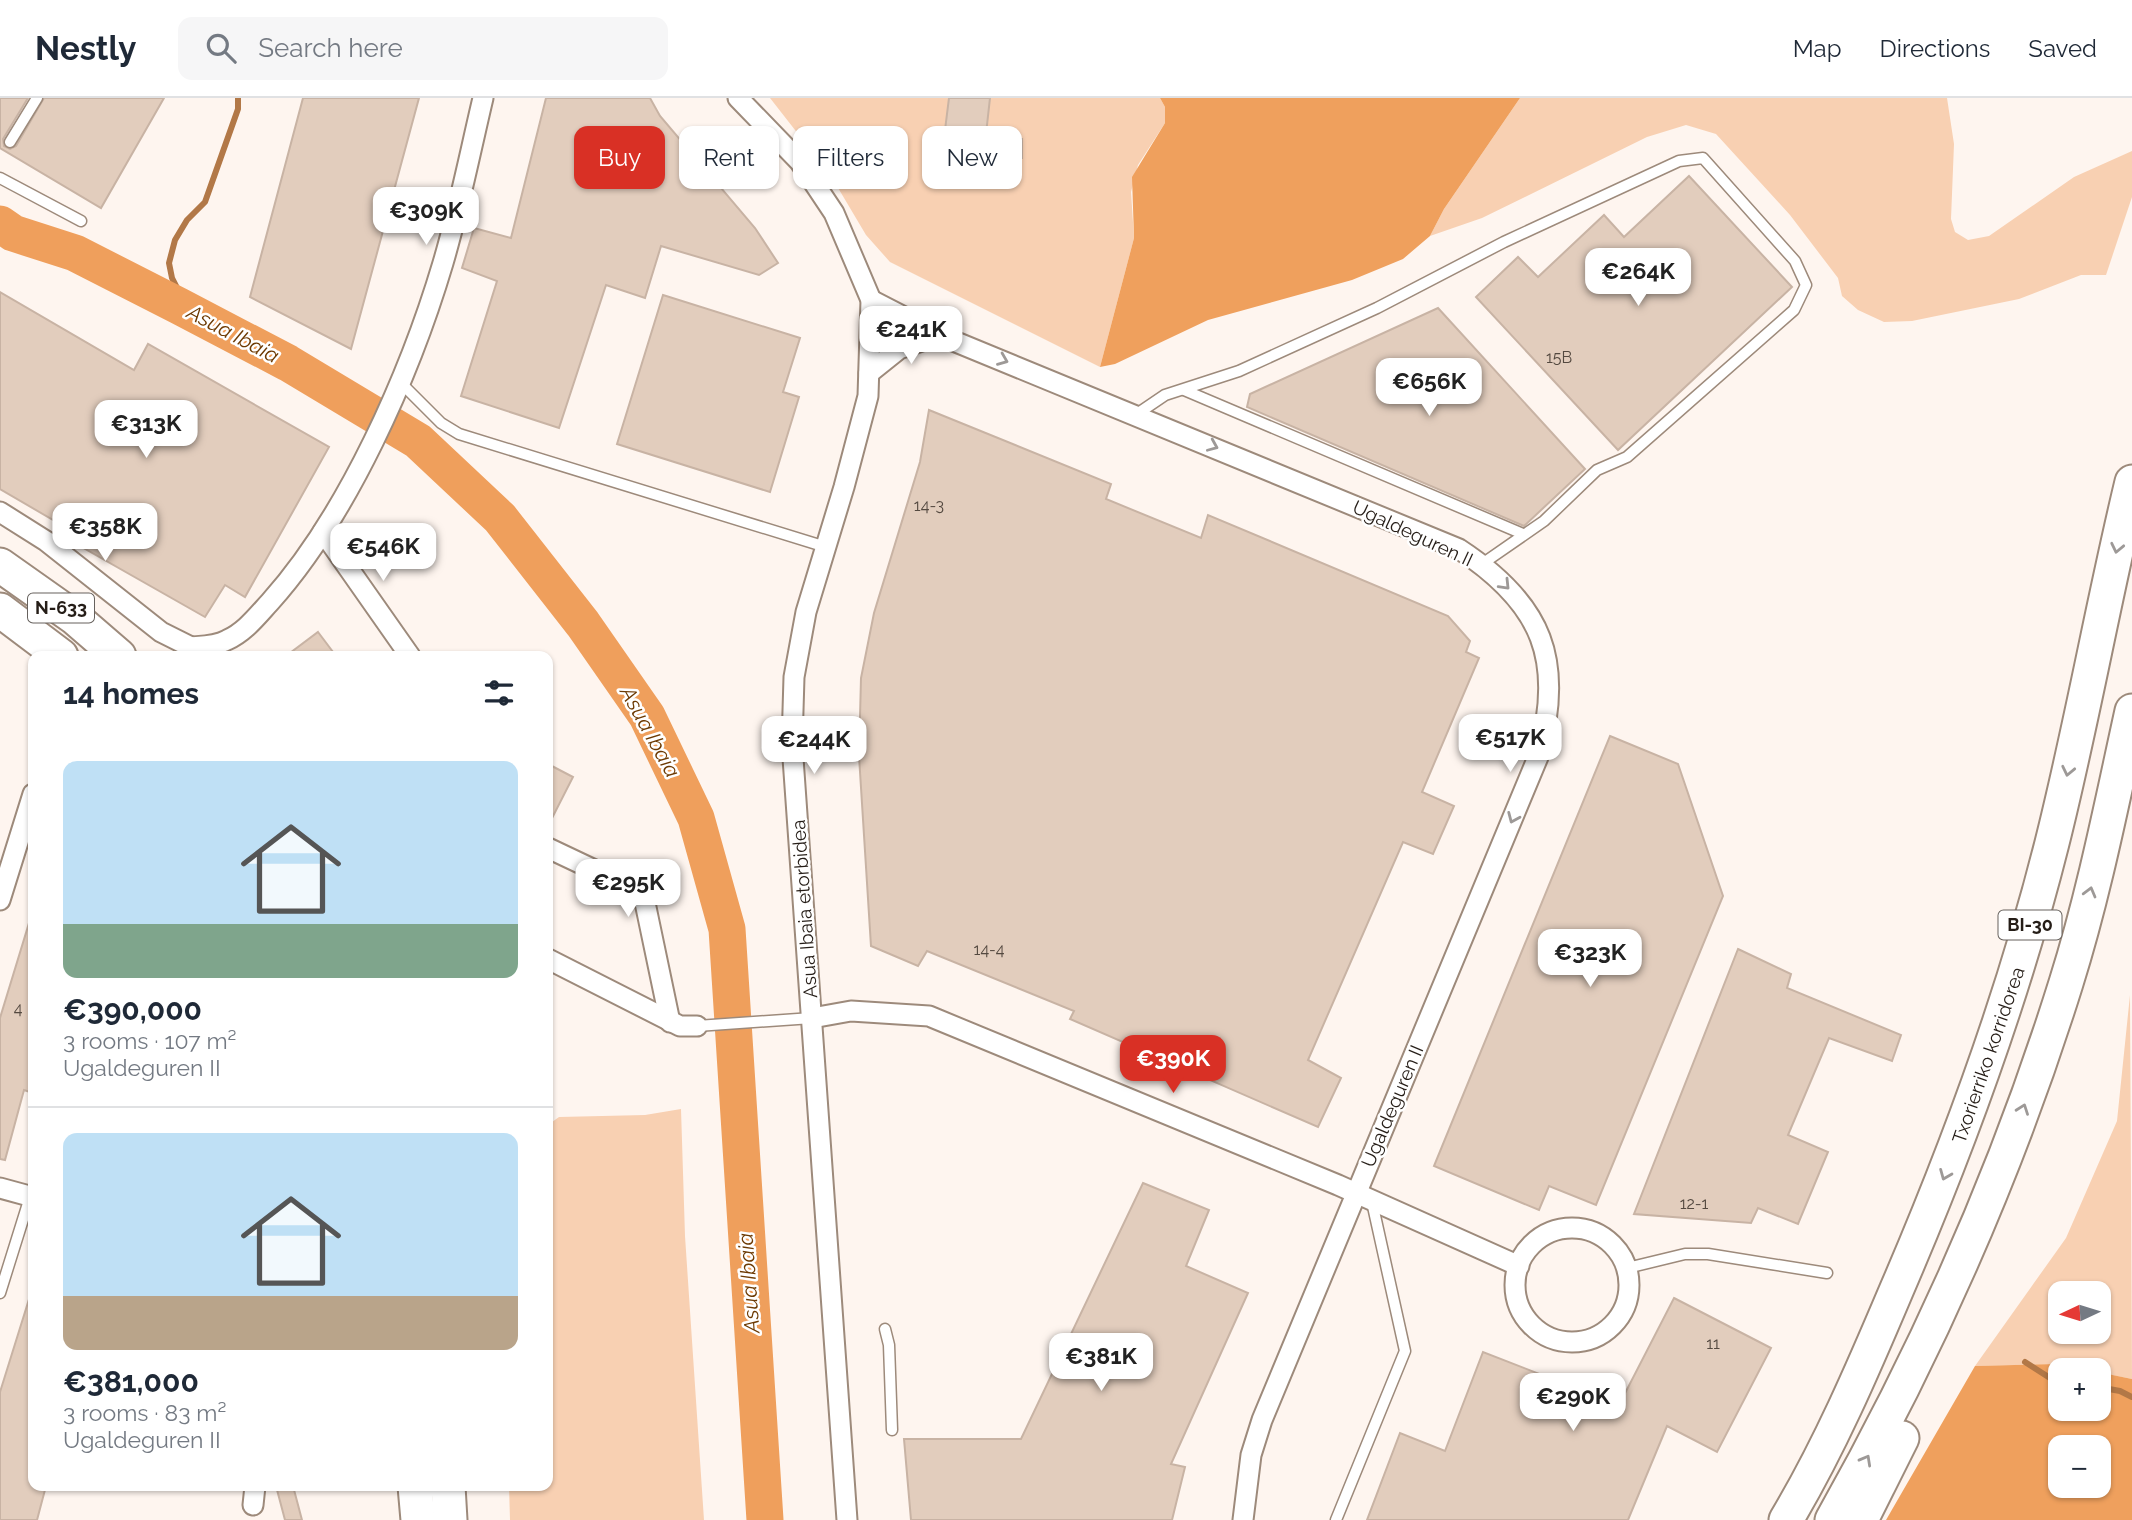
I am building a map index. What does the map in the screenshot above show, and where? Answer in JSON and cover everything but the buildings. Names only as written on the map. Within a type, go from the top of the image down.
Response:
[{"type":"highway","name":"Txorierriko korridorea","points":[[1786,1520],[1821,1455],[1871,1350],[1954,1155],[2019,967],[2056,828],[2132,482]]},
{"type":"highway","name":"N-633","points":[[0,565],[75,618],[113,651]]},
{"type":"highway","name":"N-633","points":[[0,610],[54,651]]},
{"type":"highway","name":"BI-30","points":[[1832,1520],[1895,1404],[2000,1174],[2067,981],[2100,854],[2132,710]]},
{"type":"highway","points":[[1861,1520],[1919,1404],[1952,1322],[2000,1174]]},
{"type":"highway","points":[[1764,1520],[1871,1350]]},
{"type":"highway","points":[[392,1491],[394,1520]]},
{"type":"highway","points":[[415,1491],[418,1520]]},
{"type":"highway","points":[[448,1491],[450,1520]]},
{"type":"street","points":[[196,651],[226,641],[245,629],[288,582],[323,532],[366,453],[390,403],[443,263],[483,98]]},
{"type":"street","name":"Asua Ibaia etorbidea","points":[[738,98],[800,162],[834,213],[870,300],[867,396],[806,612],[794,677],[793,731],[847,1520]]},
{"type":"street","name":"Ugaldeguren II","points":[[870,300],[939,335],[1137,414],[1459,549],[1507,584],[1537,631],[1551,688],[1548,721],[1538,757],[1364,1197],[1251,1455],[1243,1520]]},
{"type":"street","points":[[869,373],[899,349],[939,335]]},
{"type":"street","points":[[0,512],[46,541],[161,632],[191,651]]},
{"type":"street","points":[[323,532],[406,651]]},
{"type":"street","points":[[0,900],[28,810]]},
{"type":"street","points":[[553,850],[643,893],[670,1022]]},
{"type":"street","points":[[553,963],[670,1022],[680,1026],[697,1026]]},
{"type":"street","points":[[812,1018],[852,1011],[929,1016],[1364,1197],[1519,1266]]},
{"type":"street","points":[[0,1188],[28,1196]]},
{"type":"street","points":[[1574,1228],[1591,1231],[1607,1240],[1619,1252],[1627,1268],[1627,1297],[1615,1323],[1599,1335],[1571,1341],[1543,1334],[1528,1321],[1517,1295],[1519,1266],[1527,1250],[1540,1238],[1556,1230],[1574,1228]]},
{"type":"lane","points":[[10,142],[37,98]]},
{"type":"lane","points":[[1137,414],[1165,395],[1239,371],[1377,309],[1504,242],[1679,161],[1703,158],[1795,261],[1806,285],[1794,310],[1627,457],[1597,470],[1544,521],[1482,564]]},
{"type":"lane","points":[[0,178],[81,221]]},
{"type":"lane","points":[[399,380],[441,423],[459,434],[826,547]]},
{"type":"lane","points":[[1184,390],[1523,534]]},
{"type":"lane","points":[[697,1026],[812,1018]]},
{"type":"lane","points":[[1336,1520],[1405,1351],[1364,1197]]},
{"type":"lane","points":[[0,1293],[28,1209]]},
{"type":"lane","points":[[1627,1268],[1685,1254],[1708,1254],[1827,1273]]},
{"type":"lane","points":[[885,1329],[889,1345],[892,1430]]},
{"type":"shaded area","points":[[770,98],[1160,98],[1165,107],[1165,123],[1138,165],[1131,192],[1134,238],[1100,367],[890,262],[866,235],[839,189],[908,189],[908,126],[793,127]]},
{"type":"shaded area","points":[[1160,98],[1520,98],[1444,209],[1430,236],[1403,259],[1352,280],[1208,320],[1115,364],[1100,367],[1134,238],[1132,177],[1165,123],[1165,107]]},
{"type":"shaded area","points":[[1520,98],[1947,98],[1954,144],[1951,219],[1955,232],[1968,240],[1989,236],[2074,177],[2132,151],[2132,197],[2106,275],[2081,275],[2019,299],[1912,321],[1884,322],[1858,310],[1842,296],[1838,278],[1790,215],[1716,134],[1686,125],[1647,137],[1482,218],[1430,236],[1444,209]]},
{"type":"shaded area","points":[[2130,995],[2132,1379],[2111,1375],[2111,1358],[2048,1358],[2048,1364],[1975,1366],[2066,1238],[2117,1121]]},
{"type":"shaded area","points":[[681,1109],[685,1236],[704,1520],[510,1520],[509,1491],[553,1491],[553,1121],[559,1117],[645,1115]]},
{"type":"shaded area","points":[[2048,1364],[2048,1421],[2111,1421],[2111,1375],[2132,1379],[2132,1520],[1886,1520],[1975,1366]]},
{"type":"waterway","points":[[190,313],[172,278],[169,263],[175,240],[187,220],[205,202],[238,109],[238,98]]},
{"type":"waterway","name":"Asua Ibaia","points":[[0,224],[13,233],[75,253],[179,306],[288,363],[418,441],[500,518],[583,624],[647,716],[696,818],[727,929],[765,1520]]},
{"type":"waterway","points":[[2025,1362],[2048,1377]]},
{"type":"waterway","points":[[2111,1389],[2132,1397]]}]
